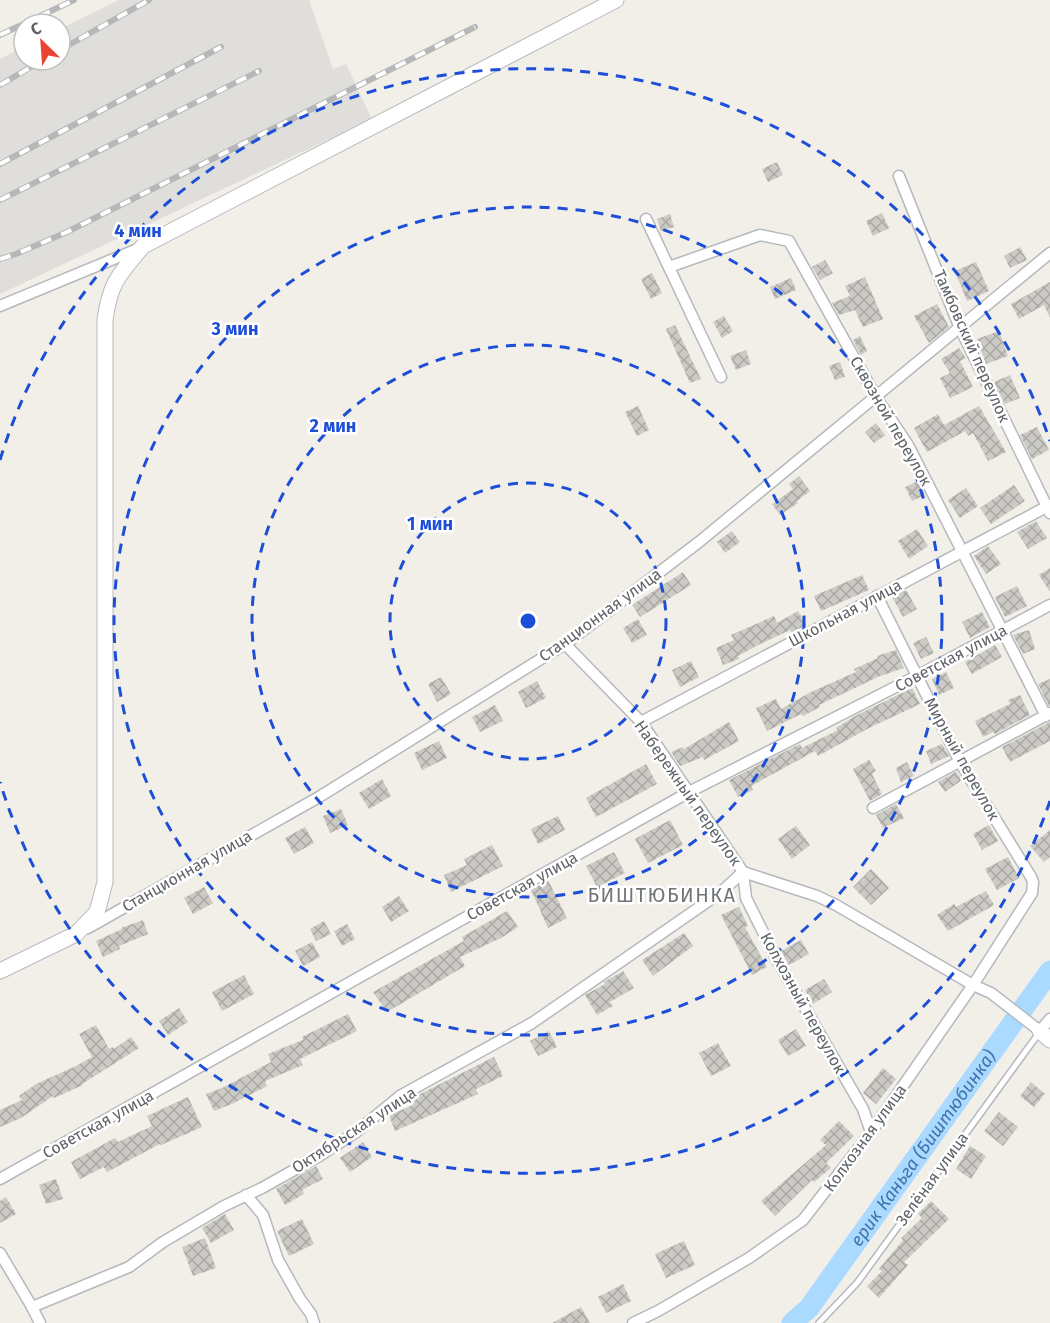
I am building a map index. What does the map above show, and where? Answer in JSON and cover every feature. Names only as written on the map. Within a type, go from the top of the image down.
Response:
[{"type":"street","points":[[0,306],[143,246],[616,0]]},
{"type":"street","name":"Тамбовский переулок","points":[[899,176],[959,326],[1049,508]]},
{"type":"street","points":[[646,219],[721,376]]},
{"type":"street","name":"Сквозной переулок","points":[[669,267],[760,235],[789,241],[876,397],[908,445],[1048,715]]},
{"type":"street","points":[[0,971],[76,934],[97,912],[105,882],[105,320],[108,297],[113,285],[143,246]]},
{"type":"street","name":"Станционная улица","points":[[76,934],[319,797],[565,644],[699,542],[1050,253]]},
{"type":"street","name":"Школьная улица","points":[[641,722],[961,551],[1049,508]]},
{"type":"street","name":"Мирный переулок","points":[[877,596],[960,762],[1030,877],[1033,888]]},
{"type":"street","name":"Советская улица","points":[[0,1179],[688,792],[917,676],[1050,605]]},
{"type":"street","name":"Набережный переулок","points":[[565,644],[641,722],[743,872],[827,901],[973,986],[991,993],[1045,1036]]},
{"type":"street","points":[[873,808],[1048,715]]},
{"type":"street","name":"Колхозный переулок","points":[[743,872],[746,898],[776,958],[863,1108],[872,1132]]},
{"type":"street","name":"Октябрьская улица","points":[[32,1308],[129,1267],[163,1242],[224,1206],[319,1156],[356,1132],[400,1096],[532,1023],[720,893],[743,872]]},
{"type":"street","name":"Колхозная улица","points":[[633,1323],[749,1258],[792,1229],[812,1209],[872,1132],[973,986],[1029,899],[1033,888]]},
{"type":"street","points":[[1045,1036],[1050,1019]]},
{"type":"street","points":[[246,1195],[263,1215],[278,1260],[311,1314],[314,1323]]},
{"type":"street","points":[[0,1253],[40,1323]]},
{"type":"lane","name":"Зелёная улица","points":[[819,1323],[857,1283],[1045,1036]]},
{"type":"shaded area","points":[[119,0],[309,0],[333,69],[346,64],[372,119],[0,294],[0,59],[12,53],[12,72],[72,72],[72,23]]},
{"type":"building","points":[[777,162],[783,175],[768,182],[762,169]]},
{"type":"building","points":[[882,213],[889,228],[873,236],[866,221]]},
{"type":"building","points":[[670,214],[674,227],[661,231],[657,219]]},
{"type":"building","points":[[1020,247],[1027,260],[1010,268],[1004,256]]},
{"type":"building","points":[[825,260],[833,273],[820,280],[812,267]]},
{"type":"building","points":[[976,262],[989,291],[967,301],[955,271]]},
{"type":"building","points":[[652,273],[662,293],[651,299],[641,279]]},
{"type":"building","points":[[865,277],[883,319],[863,327],[855,310],[839,315],[832,303],[850,296],[845,286]]},
{"type":"building","points":[[791,278],[796,290],[775,299],[770,287]]},
{"type":"building","points":[[1050,282],[1050,318],[1044,305],[1019,319],[1011,304]]},
{"type":"building","points":[[937,304],[949,327],[929,343],[914,316]]},
{"type":"building","points":[[724,316],[733,331],[722,338],[713,322]]},
{"type":"building","points":[[675,325],[701,379],[690,383],[666,329]]},
{"type":"building","points":[[999,331],[1008,356],[986,364],[977,339]]},
{"type":"building","points":[[860,336],[867,351],[861,355],[853,340]]},
{"type":"building","points":[[959,348],[966,358],[960,361],[973,387],[950,398],[940,378],[950,373],[941,359]]},
{"type":"building","points":[[746,350],[751,364],[736,370],[730,356]]},
{"type":"building","points":[[840,362],[845,377],[835,380],[829,366]]},
{"type":"building","points":[[1010,375],[1020,398],[1005,404],[994,382]]},
{"type":"building","points":[[638,406],[649,430],[637,436],[625,412]]},
{"type":"building","points":[[979,406],[1006,452],[988,461],[973,433],[968,436],[965,431],[927,452],[914,428],[938,414],[944,425]]},
{"type":"building","points":[[876,423],[885,435],[874,443],[865,432]]},
{"type":"building","points":[[1037,427],[1049,450],[1032,459],[1020,435]]},
{"type":"building","points":[[799,476],[810,491],[797,501],[798,503],[780,515],[772,504],[793,489],[789,484]]},
{"type":"building","points":[[918,481],[925,495],[912,501],[905,487]]},
{"type":"building","points":[[1014,485],[1025,501],[991,524],[980,508]]},
{"type":"building","points":[[966,488],[978,506],[960,518],[948,500]]},
{"type":"building","points":[[1036,521],[1047,538],[1028,549],[1017,532]]},
{"type":"building","points":[[917,529],[928,546],[909,559],[898,541]]},
{"type":"building","points":[[732,531],[740,542],[725,553],[717,542]]},
{"type":"building","points":[[988,546],[1001,564],[986,574],[974,556]]},
{"type":"building","points":[[1050,568],[1050,592],[1039,575]]},
{"type":"building","points":[[683,572],[691,585],[640,617],[632,605]]},
{"type":"building","points":[[862,575],[869,590],[821,611],[814,596]]},
{"type":"building","points":[[1017,586],[1027,606],[1005,617],[995,597]]},
{"type":"building","points":[[906,590],[917,609],[903,617],[892,597]]},
{"type":"building","points":[[798,611],[806,625],[792,633],[790,630],[758,645],[738,656],[739,659],[723,665],[716,648],[734,640],[731,635],[774,616],[777,623]]},
{"type":"building","points":[[982,612],[990,627],[970,638],[962,622]]},
{"type":"building","points":[[638,619],[647,635],[632,643],[623,628]]},
{"type":"building","points":[[1029,630],[1035,649],[1023,654],[1013,635]]},
{"type":"building","points":[[926,637],[934,653],[921,659],[913,643]]},
{"type":"building","points":[[995,645],[1002,657],[972,674],[965,662]]},
{"type":"building","points":[[896,650],[904,668],[880,676],[819,705],[820,707],[803,716],[801,714],[767,731],[756,708],[776,699],[781,709],[811,692],[856,672],[854,669],[878,658],[877,656]]},
{"type":"building","points":[[691,661],[699,677],[680,687],[672,670]]},
{"type":"building","points":[[946,672],[954,688],[939,695],[932,679]]},
{"type":"building","points":[[441,677],[451,694],[437,702],[428,684]]},
{"type":"building","points":[[1050,679],[1050,706],[1049,706],[1038,684]]},
{"type":"building","points":[[537,681],[546,698],[526,708],[518,692]]},
{"type":"building","points":[[912,688],[920,704],[818,756],[815,751],[751,786],[753,790],[738,797],[729,780],[800,744],[802,748],[838,730],[836,728],[855,716]]},
{"type":"building","points":[[1020,695],[1030,715],[995,734],[993,732],[983,737],[975,721],[1010,704],[1008,700]]},
{"type":"building","points":[[495,705],[503,721],[480,732],[472,717]]},
{"type":"building","points":[[729,722],[739,741],[704,760],[703,757],[680,766],[671,752],[683,747],[684,749]]},
{"type":"building","points":[[1050,722],[1050,741],[1010,762],[1002,747]]},
{"type":"building","points":[[439,741],[447,758],[422,770],[414,753]]},
{"type":"building","points":[[942,744],[949,756],[931,764],[926,751]]},
{"type":"building","points":[[869,760],[876,771],[872,774],[882,794],[870,801],[853,769]]},
{"type":"building","points":[[907,762],[914,776],[901,782],[896,768]]},
{"type":"building","points":[[646,764],[657,784],[596,817],[586,798]]},
{"type":"building","points":[[956,772],[962,780],[945,792],[938,782]]},
{"type":"building","points":[[382,779],[391,796],[369,809],[359,793]]},
{"type":"building","points":[[896,804],[904,818],[883,828],[876,815]]},
{"type":"building","points":[[341,809],[348,825],[330,833],[323,816]]},
{"type":"building","points":[[558,816],[565,830],[538,844],[531,829]]},
{"type":"building","points":[[670,820],[683,845],[648,863],[635,839]]},
{"type":"building","points":[[989,825],[998,841],[982,850],[973,834]]},
{"type":"building","points":[[796,826],[810,845],[792,859],[778,839]]},
{"type":"building","points":[[305,827],[314,843],[294,854],[285,838]]},
{"type":"building","points":[[1050,830],[1050,857],[1044,862],[1030,846]]},
{"type":"building","points":[[492,845],[503,866],[451,892],[444,875],[467,865],[464,859]]},
{"type":"building","points":[[614,852],[625,873],[597,887],[586,866]]},
{"type":"building","points":[[1008,857],[1019,878],[997,890],[985,869]]},
{"type":"building","points":[[871,869],[889,888],[871,905],[853,887]]},
{"type":"building","points":[[548,880],[567,918],[548,928],[531,890]]},
{"type":"building","points":[[204,887],[213,903],[193,914],[184,898]]},
{"type":"building","points":[[986,891],[994,905],[948,931],[937,915],[954,904],[956,907]]},
{"type":"building","points":[[399,896],[409,911],[391,922],[382,907]]},
{"type":"building","points":[[739,907],[748,926],[745,927],[767,967],[752,975],[721,915]]},
{"type":"building","points":[[507,911],[518,927],[501,938],[460,957],[465,966],[387,1012],[373,992],[464,941],[462,937]]},
{"type":"building","points":[[143,920],[148,934],[119,946],[120,949],[103,957],[96,941]]},
{"type":"building","points":[[324,921],[331,934],[316,941],[310,929]]},
{"type":"building","points":[[347,924],[355,939],[342,946],[334,931]]},
{"type":"building","points":[[684,933],[693,946],[653,976],[642,960]]},
{"type":"building","points":[[801,940],[809,954],[789,965],[781,951]]},
{"type":"building","points":[[312,942],[320,957],[303,966],[295,951]]},
{"type":"building","points":[[623,971],[634,988],[610,1002],[613,1006],[597,1015],[585,995]]},
{"type":"building","points":[[244,975],[254,994],[222,1011],[212,992]]},
{"type":"building","points":[[824,979],[832,992],[813,1004],[805,990]]},
{"type":"building","points":[[179,1008],[188,1022],[168,1035],[159,1021]]},
{"type":"building","points":[[348,1014],[357,1031],[300,1059],[303,1065],[265,1081],[267,1086],[214,1111],[206,1094],[271,1062],[268,1054],[303,1040],[302,1037]]},
{"type":"building","points":[[96,1025],[109,1049],[113,1047],[114,1049],[131,1037],[139,1048],[83,1085],[54,1098],[53,1096],[21,1118],[0,1127],[0,1110],[22,1100],[19,1096],[36,1084],[92,1057],[79,1034]]},
{"type":"building","points":[[796,1029],[806,1046],[788,1056],[778,1040]]},
{"type":"building","points":[[549,1031],[557,1047],[538,1056],[530,1041]]},
{"type":"building","points":[[718,1043],[731,1066],[711,1076],[699,1053]]},
{"type":"building","points":[[494,1057],[503,1076],[476,1089],[478,1094],[395,1131],[389,1115],[411,1106],[408,1100]]},
{"type":"building","points":[[883,1068],[896,1079],[876,1104],[863,1093]]},
{"type":"building","points":[[1031,1082],[1045,1094],[1034,1107],[1020,1096]]},
{"type":"building","points":[[188,1097],[202,1127],[160,1144],[107,1172],[104,1167],[80,1179],[71,1162],[115,1138],[118,1142],[152,1126],[147,1116]]},
{"type":"building","points":[[999,1112],[1018,1127],[1003,1146],[984,1131]]},
{"type":"building","points":[[839,1121],[854,1136],[826,1163],[831,1168],[814,1182],[812,1180],[775,1216],[761,1201],[826,1145],[820,1140]]},
{"type":"building","points":[[363,1142],[372,1157],[350,1172],[340,1158]]},
{"type":"building","points":[[970,1146],[986,1156],[971,1179],[956,1169]]},
{"type":"building","points":[[316,1166],[323,1179],[302,1190],[304,1194],[285,1205],[276,1189]]},
{"type":"building","points":[[56,1179],[63,1199],[46,1204],[39,1185]]},
{"type":"building","points":[[6,1197],[16,1214],[0,1223],[0,1201]]},
{"type":"building","points":[[931,1201],[949,1219],[904,1262],[908,1265],[879,1298],[867,1286],[882,1271],[879,1269],[903,1240],[901,1238],[922,1218],[918,1214]]},
{"type":"building","points":[[225,1214],[234,1230],[211,1243],[202,1228]]},
{"type":"building","points":[[302,1219],[314,1244],[289,1256],[277,1231]]},
{"type":"building","points":[[205,1238],[216,1268],[193,1276],[182,1247]]},
{"type":"building","points":[[684,1241],[695,1265],[666,1278],[655,1254]]},
{"type":"building","points":[[623,1284],[631,1301],[606,1313],[598,1297]]},
{"type":"building","points":[[581,1307],[590,1323],[552,1323]]},
{"type":"waterway","name":"ерик Каньга (Биштюбинка)","points":[[792,1323],[809,1308],[1050,971]]},
{"type":"railway","points":[[0,35],[74,0]]},
{"type":"railway","points":[[72,43],[149,0]]},
{"type":"railway","points":[[0,259],[67,232],[475,27]]},
{"type":"railway","points":[[0,164],[221,47]]},
{"type":"railway","points":[[0,200],[259,71]]},
{"type":"railway","points":[[0,85],[22,72]]},
{"type":"district","name":"БИШТЮБИНКА","points":[[662,895]]}]
